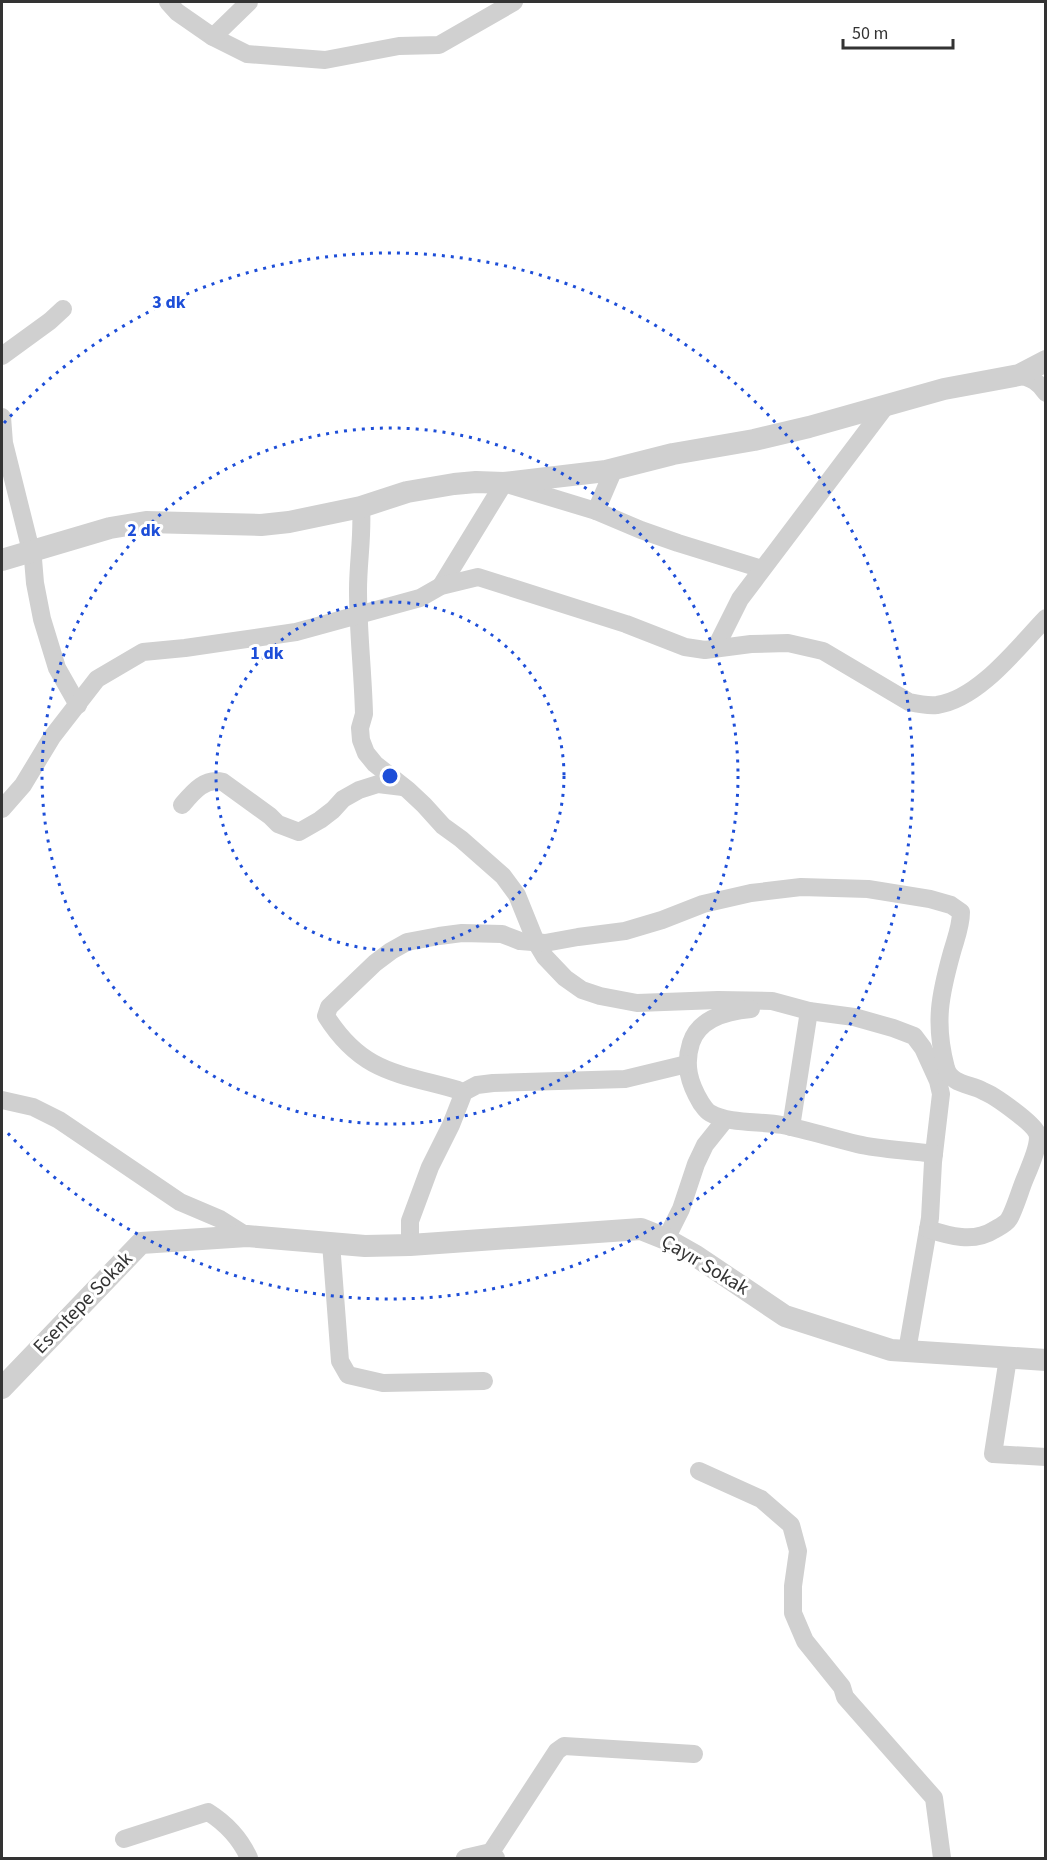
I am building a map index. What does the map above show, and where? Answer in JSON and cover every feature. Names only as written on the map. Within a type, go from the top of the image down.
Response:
[{"type":"street","points":[[168,2],[177,12],[213,37],[247,54],[325,60],[399,46],[439,45],[514,2]]},
{"type":"street","points":[[213,37],[249,2]]},
{"type":"street","points":[[2,356],[63,309]]},
{"type":"street","points":[[2,560],[110,528],[146,522],[261,525],[289,522],[361,507],[407,492],[465,483],[504,483],[614,469],[673,454],[765,437],[944,389],[1019,375],[1046,361]]},
{"type":"street","points":[[1019,375],[1030,377],[1038,382],[1046,393]]},
{"type":"street","points":[[716,649],[740,599],[885,406]]},
{"type":"street","points":[[2,417],[4,444],[32,552],[35,583],[49,644],[57,668],[78,705]]},
{"type":"street","points":[[596,511],[614,469]]},
{"type":"street","points":[[504,483],[596,511],[669,540],[762,569]]},
{"type":"street","points":[[441,586],[504,483]]},
{"type":"street","points":[[361,507],[362,524],[358,569],[364,714],[360,728],[361,741],[366,753],[375,764],[405,787],[443,826],[503,876],[517,896],[536,942],[545,957],[565,978],[582,990],[637,1003],[772,1001],[854,1017],[914,1036],[923,1048],[938,1081],[941,1094],[928,1229],[907,1352]]},
{"type":"street","points":[[2,809],[23,785],[52,737],[97,679],[143,652],[296,632],[420,598],[441,586],[478,577],[626,624],[685,647],[705,650],[751,644],[788,643],[823,651],[909,702],[922,705],[938,705],[955,699],[990,676],[1046,618]]},
{"type":"street","points":[[182,805],[194,792],[206,783],[215,780],[223,782],[278,824],[299,832],[320,820],[343,799],[359,790],[378,784],[405,787]]},
{"type":"street","points":[[410,1245],[410,1221],[430,1167],[462,1097],[458,1090],[394,1074],[370,1063],[335,1030],[326,1016],[328,1007],[375,963],[408,942],[462,933],[502,934],[520,941],[545,943],[625,931],[662,921],[703,904],[751,893],[801,887],[868,889],[930,899],[951,905],[962,912],[961,926],[939,1004],[940,1044],[947,1072],[965,1086],[980,1089],[1017,1113],[1037,1133],[1037,1143],[1009,1220],[990,1232],[972,1238],[928,1229]]},
{"type":"street","points":[[800,1008],[745,1010],[723,1014],[709,1020],[694,1032],[687,1064],[688,1077],[707,1112],[725,1120],[791,1127],[815,1131],[857,1144],[934,1154]]},
{"type":"street","points":[[791,1127],[800,1008]]},
{"type":"street","points":[[460,1094],[477,1085],[625,1078],[687,1064]]},
{"type":"street","points":[[2,1100],[33,1107],[59,1120],[180,1202],[220,1219],[247,1236]]},
{"type":"street","points":[[666,1239],[681,1209],[705,1145],[725,1120]]},
{"type":"street","name":"Çayır Sokak","points":[[247,1236],[365,1246],[641,1229],[666,1239],[696,1256],[785,1316],[891,1350],[1046,1360]]},
{"type":"street","name":"Esentepe Sokak","points":[[2,1388],[141,1243],[247,1236]]},
{"type":"street","points":[[331,1243],[340,1361],[348,1376],[383,1383],[484,1381]]},
{"type":"street","points":[[1008,1358],[993,1454],[1046,1457]]},
{"type":"street","points":[[699,1472],[761,1499],[791,1526],[798,1551],[793,1586],[793,1613],[805,1641],[842,1687],[845,1698],[934,1798],[942,1858]]},
{"type":"street","points":[[465,1858],[493,1855],[557,1751],[564,1746],[694,1754]]},
{"type":"street","points":[[124,1839],[208,1812],[224,1822],[242,1844],[249,1858]]}]
